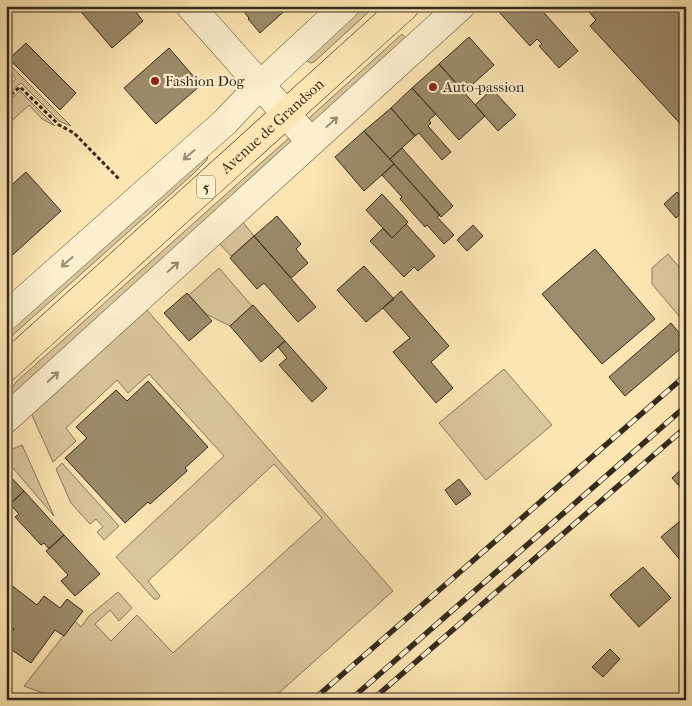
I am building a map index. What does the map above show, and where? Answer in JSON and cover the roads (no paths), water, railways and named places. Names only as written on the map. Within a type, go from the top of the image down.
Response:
[{"type":"main road","name":"Avenue de Grandson","points":[[6,367],[405,6]]},
{"type":"street","points":[[190,6],[311,142]]},
{"type":"street","points":[[6,316],[225,122],[260,85],[345,6]]},
{"type":"street","points":[[10,410],[461,6]]},
{"type":"railway","points":[[313,700],[686,375]]},
{"type":"railway","points":[[350,700],[686,406]]},
{"type":"railway","points":[[372,700],[686,427]]},
{"type":"place","name":"Fashion Dog","points":[[155,81]]},
{"type":"place","name":"Auto-passion","points":[[433,87]]}]
